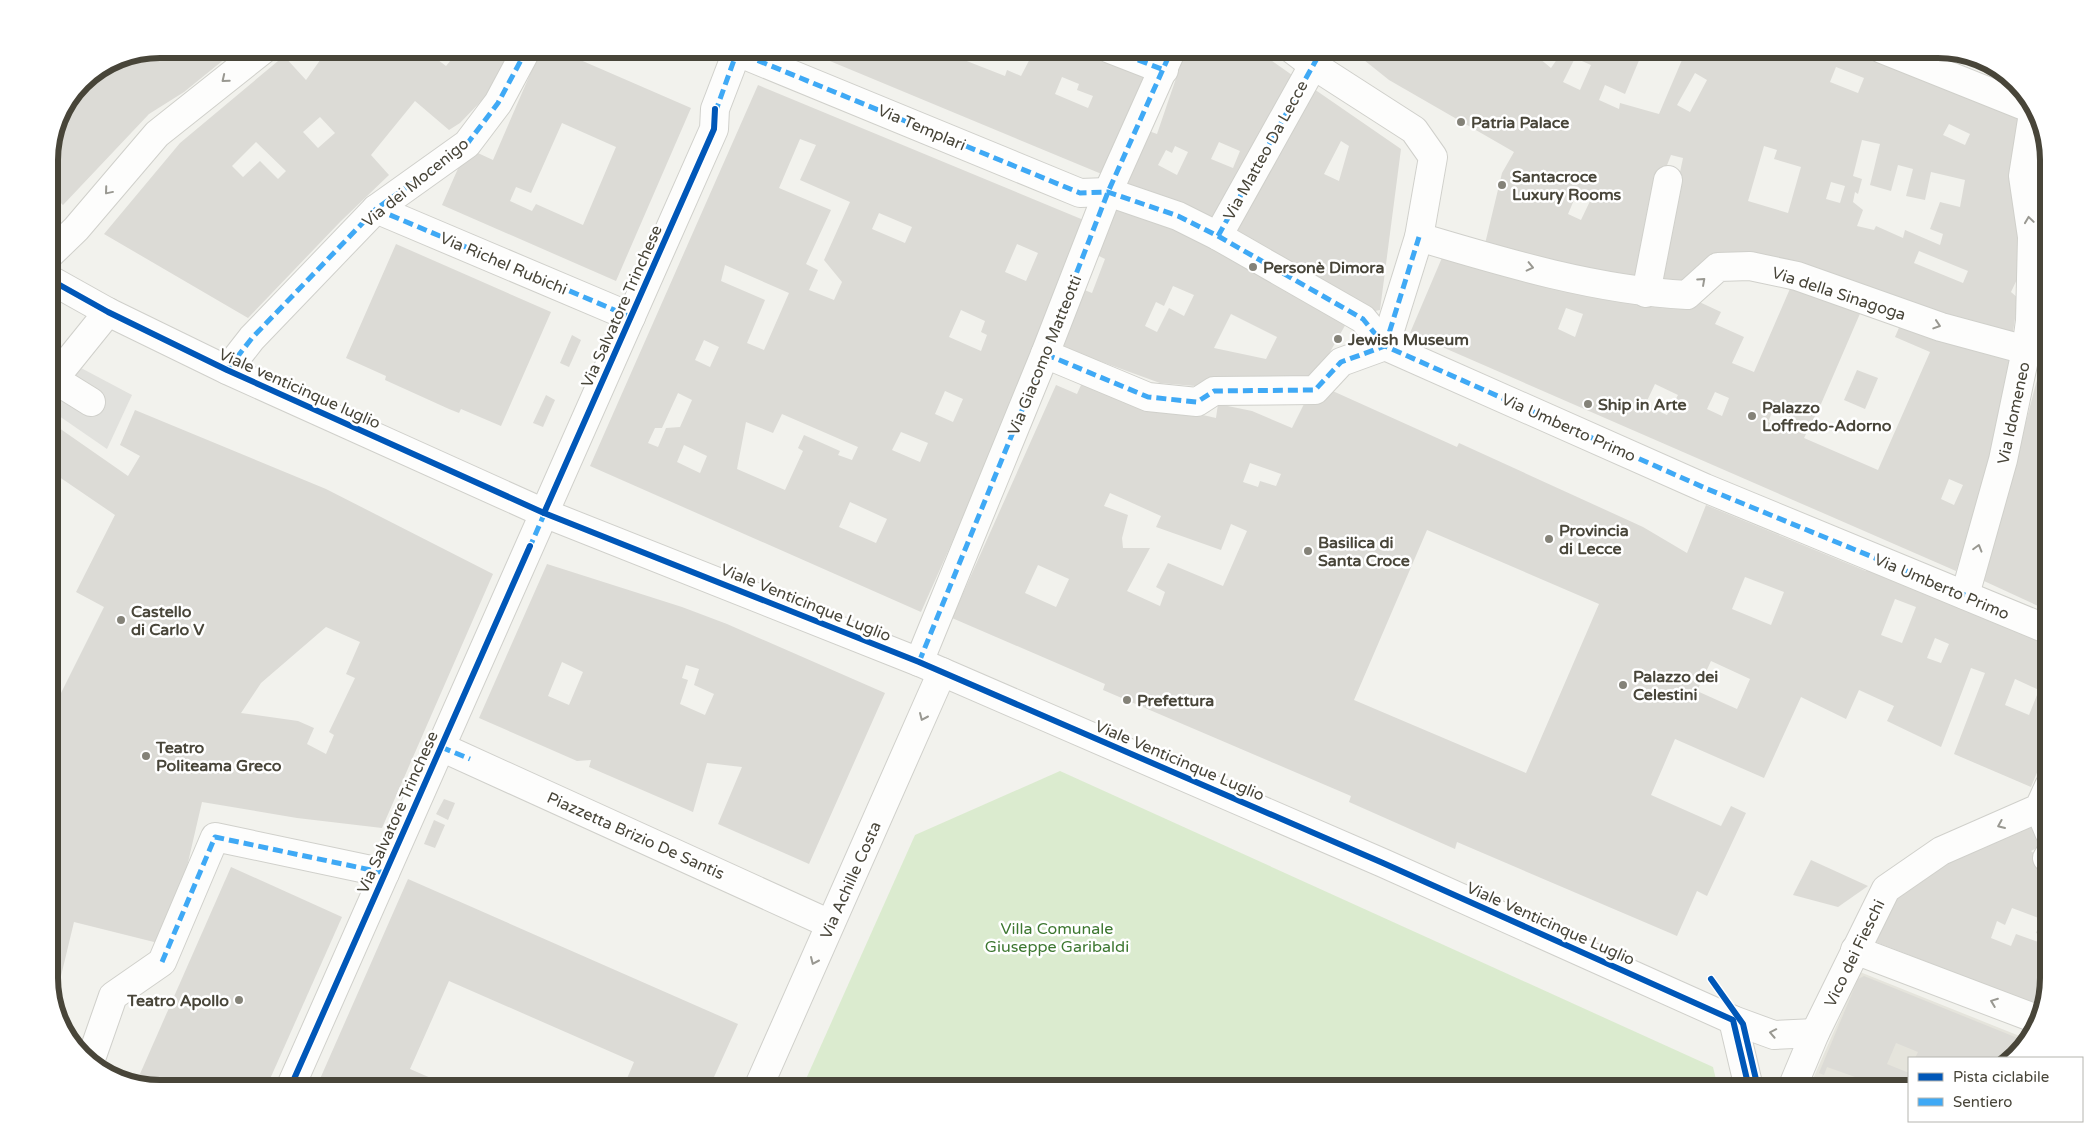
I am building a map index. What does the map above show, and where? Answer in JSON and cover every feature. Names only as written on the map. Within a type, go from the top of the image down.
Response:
[{"type":"street","points":[[58,246],[76,229],[157,134],[253,58]]},
{"type":"street","name":"Via dei Mocenigo","points":[[227,370],[252,338],[376,209],[466,144],[498,103],[522,58]]},
{"type":"street","name":"Via Salvatore Trinchese","points":[[294,1080],[714,129],[715,109],[732,58]]},
{"type":"street","name":"Via Templari","points":[[754,58],[1080,193],[1108,192]]},
{"type":"street","name":"Via Matteo Da Lecce","points":[[1218,236],[1307,58]]},
{"type":"street","points":[[1045,354],[1148,397],[1197,402],[1214,391],[1315,390],[1341,362],[1385,346],[1419,237],[1433,157],[1414,130],[1311,58]]},
{"type":"street","points":[[1905,58],[2024,104]]},
{"type":"street","name":"Via Giacomo Matteotti","points":[[930,667],[1045,354],[1108,192],[1168,59]]},
{"type":"street","name":"Via Idomeneo","points":[[1965,595],[2003,460],[2026,350],[2040,315],[2023,176],[2032,118]]},
{"type":"street","points":[[1646,292],[1668,180]]},
{"type":"street","name":"Via Umberto Primo","points":[[1108,192],[1178,216],[1218,236],[1363,319],[1385,346],[1705,488],[2040,626]]},
{"type":"street","name":"Via Richel Rubichi","points":[[376,209],[631,317]]},
{"type":"street","name":"Via della Sinagoga","points":[[1419,237],[1482,256],[1595,283],[1646,292],[1687,295],[1718,267],[1750,266],[1797,276],[1941,327],[2026,350]]},
{"type":"street","name":"Viale venticinque luglio","points":[[58,284],[108,312],[227,370],[544,513]]},
{"type":"street","points":[[58,369],[108,312]]},
{"type":"street","points":[[58,381],[91,402]]},
{"type":"street","name":"Viale Venticinque Luglio","points":[[544,513],[930,667],[1383,863],[1733,1020]]},
{"type":"street","name":"Via Achille Costa","points":[[762,1080],[830,924],[930,667]]},
{"type":"street","name":"Piazzetta Brizio De Santis","points":[[441,747],[830,924]]},
{"type":"street","name":"Vico dei Fieschi","points":[[1795,1080],[1854,950],[1886,889],[1941,851],[2040,830]]},
{"type":"street","points":[[93,1055],[113,996],[162,962],[215,837],[385,873]]},
{"type":"street","points":[[1854,950],[2032,1017]]},
{"type":"street","points":[[1733,1020],[1774,1035],[1815,1033]]},
{"type":"street","points":[[1733,1020],[1747,1080]]},
{"type":"shaded area","points":[[58,356],[132,395],[107,449],[58,415]]},
{"type":"shaded area","points":[[1860,972],[2021,1037],[2002,1057],[1908,1057],[1908,1080],[1813,1080]]},
{"type":"green space","name":"Villa Comunale Giuseppe Garibaldi","points":[[1060,771],[1713,1067],[1716,1080],[806,1080],[915,835]]},
{"type":"building","points":[[226,58],[184,92],[149,114],[63,205],[58,200],[58,146],[65,121],[87,87],[114,68],[140,59]]},
{"type":"building","points":[[282,58],[286,58],[306,80],[322,58],[435,58],[446,66],[453,58],[509,58],[490,92],[460,123],[449,130],[415,101],[371,155],[389,175],[341,221],[248,318],[104,234],[180,143]],"holes":[[[320,117],[335,133],[318,148],[303,132]],[[256,142],[286,171],[278,179],[260,161],[243,177],[232,166]]]},
{"type":"building","points":[[537,58],[576,58],[691,108],[616,281],[442,205],[467,148],[493,160]],"holes":[[[562,123],[616,147],[583,225],[536,204],[532,211],[510,201],[516,187],[531,193]]]},
{"type":"building","points":[[823,58],[959,58],[1005,76],[1007,70],[1021,76],[1030,58],[1106,58],[1148,75],[1104,175]],"holes":[[[1062,77],[1079,84],[1077,90],[1093,96],[1088,108],[1055,94]]]},
{"type":"building","points":[[1183,58],[1268,58],[1292,75],[1264,124],[1218,225],[1126,185],[1146,130],[1157,134]],"holes":[[[1219,142],[1240,151],[1233,168],[1211,159]],[[1175,146],[1188,152],[1177,175],[1158,165],[1166,150],[1172,153]]]},
{"type":"building","points":[[1362,58],[1539,58],[1551,68],[1558,58],[1575,58],[1640,58],[1625,94],[1605,85],[1599,100],[1619,109],[1620,103],[1659,114],[1682,60],[1677,58],[1882,58],[2018,119],[2022,269],[2011,292],[2018,298],[2012,339],[1801,268],[1685,285],[1657,282],[1683,158],[1671,155],[1655,196],[1639,279],[1484,248],[1502,173],[1514,152],[1389,80]],"holes":[[[1575,58],[1591,65],[1580,90],[1563,82]],[[1836,67],[1864,78],[1858,93],[1830,82]],[[1695,73],[1707,80],[1690,112],[1677,105]],[[1949,124],[1970,134],[1965,145],[1943,135]],[[1862,140],[1880,144],[1870,185],[1891,191],[1898,165],[1913,169],[1906,196],[1925,200],[1931,172],[1965,180],[1960,207],[1940,202],[1930,229],[1943,234],[1940,245],[1905,230],[1903,238],[1876,226],[1874,230],[1857,226],[1863,210],[1853,202],[1855,192],[1858,194],[1862,179],[1853,176]],[[1764,146],[1777,150],[1774,159],[1801,167],[1788,213],[1748,201]],[[1831,182],[1845,186],[1840,203],[1826,199]],[[1577,193],[1591,199],[1581,220],[1568,214]],[[1919,251],[1968,271],[1963,283],[1914,263]]]},
{"type":"building","points":[[1959,60],[1977,65],[1994,74]]},
{"type":"building","points":[[758,85],[1086,221],[973,495],[921,612],[590,466]],"holes":[[[800,139],[816,145],[800,180],[850,202],[824,260],[842,282],[834,300],[809,290],[818,270],[806,264],[831,210],[779,188]],[[879,213],[912,227],[905,243],[872,229]],[[1017,244],[1038,253],[1026,281],[1005,272]],[[725,265],[789,293],[764,350],[747,343],[765,300],[721,281]],[[961,310],[985,321],[981,332],[987,335],[981,351],[949,337]],[[704,340],[719,347],[710,367],[695,360]],[[945,391],[963,399],[953,422],[935,414]],[[678,393],[692,400],[680,427],[666,428],[658,447],[648,443],[655,428],[662,428]],[[782,414],[858,447],[852,460],[838,455],[840,451],[804,435],[798,448],[803,451],[785,490],[737,469],[746,422],[773,433]],[[901,432],[928,443],[920,462],[892,450]],[[684,445],[707,456],[700,473],[677,462]],[[850,502],[887,519],[876,543],[839,527]]]},
{"type":"building","points":[[1314,89],[1401,149],[1380,310],[1375,311],[1232,233]],"holes":[[[1341,141],[1349,146],[1339,181],[1324,174]]]},
{"type":"building","points":[[2039,146],[2040,240],[2034,185]]},
{"type":"building","points":[[1117,205],[1173,223],[1347,322],[1313,382],[1269,382],[1218,377],[1195,386],[1160,383],[1058,346],[1082,289],[1092,293],[1105,259],[1097,255]],"holes":[[[1173,286],[1194,295],[1184,316],[1169,308],[1157,332],[1145,326],[1156,302],[1164,306]],[[1231,314],[1277,337],[1266,359],[1214,348]]]},
{"type":"building","points":[[396,244],[551,312],[501,426],[461,409],[459,413],[449,409],[385,380],[386,376],[346,358]]},
{"type":"building","points":[[1444,253],[1695,300],[1721,312],[1715,324],[1744,337],[1732,363],[1754,372],[1792,284],[1862,309],[1821,404],[1804,438],[1878,470],[1930,352],[1895,337],[1901,323],[2011,357],[2003,429],[1956,571],[1410,333]],"holes":[[[1566,308],[1583,314],[1575,337],[1558,329]],[[1655,384],[1678,395],[1667,415],[1645,405]],[[1715,392],[1729,398],[1722,416],[1707,409]],[[1776,403],[1792,410],[1784,429],[1768,422]],[[1949,479],[1963,485],[1954,505],[1941,499]]]},
{"type":"building","points":[[572,335],[581,340],[569,367],[560,363]]},
{"type":"building","points":[[2040,368],[2040,607],[1984,581]]},
{"type":"building","points":[[1857,370],[1878,378],[1865,409],[1844,400]]},
{"type":"building","points":[[1085,376],[1146,402],[1216,418],[1218,404],[1252,411],[1292,428],[1304,404],[1326,388],[1457,447],[1459,443],[1643,527],[1687,553],[1706,505],[1866,571],[1869,565],[2040,639],[2040,766],[2031,787],[1954,754],[1985,673],[1971,668],[1941,747],[1887,721],[1894,706],[1859,690],[1846,719],[1801,697],[1764,778],[1675,739],[1651,795],[1721,826],[1731,806],[1746,813],[1707,896],[1697,891],[1677,936],[1457,842],[1455,849],[1349,802],[1351,796],[1103,690],[1105,684],[952,618],[1056,385],[1077,394]],"holes":[[[1250,463],[1281,474],[1276,486],[1260,481],[1258,487],[1243,482]],[[1110,493],[1161,516],[1156,527],[1221,550],[1231,524],[1247,531],[1223,586],[1168,563],[1156,587],[1165,592],[1160,606],[1127,591],[1150,548],[1123,548],[1122,538],[1128,515],[1104,506]],[[1427,530],[1599,604],[1526,773],[1354,700]],[[1038,565],[1069,579],[1056,607],[1025,593]],[[1745,577],[1784,592],[1771,625],[1732,609]],[[1895,599],[1916,607],[1902,643],[1881,635]],[[1935,638],[1949,644],[1941,663],[1927,658]],[[1711,661],[1750,679],[1737,709],[1697,691]],[[2015,679],[2039,690],[2029,715],[2005,705]]]},
{"type":"building","points":[[546,395],[555,400],[543,427],[533,423]]},
{"type":"building","points":[[135,410],[326,489],[493,574],[382,828],[297,818],[202,802],[183,884],[158,943],[74,922],[58,987],[58,699],[104,607],[76,592],[115,515],[58,476],[58,427],[128,476],[140,456],[120,445]],"holes":[[[326,627],[360,642],[346,674],[355,678],[329,732],[334,735],[326,754],[307,744],[314,728],[298,721],[241,713],[261,683]]]},
{"type":"building","points":[[547,564],[682,607],[727,624],[885,693],[809,864],[718,824],[742,767],[707,763],[693,812],[589,767],[591,760],[577,761],[479,718]],"holes":[[[562,662],[583,672],[569,705],[548,696]],[[686,665],[699,669],[694,685],[714,694],[705,715],[680,704],[688,680],[682,678]]]},
{"type":"building","points":[[444,799],[455,803],[448,820],[436,814]]},
{"type":"building","points":[[434,820],[445,825],[435,848],[424,844]]},
{"type":"building","points":[[2033,826],[2040,836],[2040,846],[2031,851],[2040,858],[2040,919],[2012,908],[2005,925],[1997,921],[1991,938],[2011,946],[2016,934],[2040,943],[2040,991],[2037,1005],[1876,942],[1895,901],[1925,873]]},
{"type":"building","points":[[1811,860],[1868,886],[1838,907],[1793,895]]},
{"type":"building","name":"Teatro Apollo","points":[[231,867],[342,917],[270,1080],[160,1080],[138,1078]]},
{"type":"building","points":[[408,879],[738,1024],[713,1080],[626,1080],[634,1062],[449,981],[410,1069],[435,1080],[320,1080]]},
{"type":"building","points":[[2040,922],[2040,935],[2036,933]]},
{"type":"building","points":[[1864,976],[2020,1039],[2002,1057],[1916,1057],[1918,1052],[1896,1043],[1887,1064],[1908,1073],[1908,1080],[1864,1080],[1827,1067],[1824,1075],[1819,1073],[1858,979]]},
{"type":"marked path","points":[[227,370],[252,338],[376,209],[467,144],[498,103],[522,58]]},
{"type":"marked path","points":[[715,113],[735,58]]},
{"type":"marked path","points":[[752,58],[1080,193],[1108,192],[1178,216],[1218,236],[1363,319],[1385,346],[1705,488],[1965,595]]},
{"type":"marked path","points":[[1133,58],[1164,70]]},
{"type":"marked path","points":[[919,662],[1045,354],[1108,192],[1168,58]]},
{"type":"marked path","points":[[1218,236],[1317,58]]},
{"type":"marked path","points":[[376,209],[631,317]]},
{"type":"marked path","points":[[1385,346],[1419,237]]},
{"type":"marked path","points":[[1045,354],[1148,397],[1197,402],[1214,391],[1315,390],[1341,362],[1385,346]]},
{"type":"marked path","points":[[529,549],[546,510]]},
{"type":"marked path","points":[[441,747],[470,759]]},
{"type":"marked path","points":[[162,962],[215,837],[385,873]]},
{"type":"cycle path","points":[[544,513],[714,129],[715,109]]},
{"type":"cycle path","points":[[58,284],[108,312],[227,370],[544,513],[919,662],[1383,863],[1733,1020],[1747,1080]]},
{"type":"cycle path","points":[[294,1080],[530,546]]},
{"type":"cycle path","points":[[1711,979],[1743,1024],[1756,1080]]},
{"type":"place","name":"Patria Palace","points":[[1461,122]]},
{"type":"place","name":"Santacroce Luxury Rooms","points":[[1502,185]]},
{"type":"place","name":"Personè Dimora","points":[[1253,267]]},
{"type":"place","name":"Jewish Museum","points":[[1338,339]]},
{"type":"place","name":"Ship in Arte","points":[[1588,404]]},
{"type":"place","name":"Palazzo Loffredo-Adorno","points":[[1752,416]]},
{"type":"place","name":"Provincia di Lecce","points":[[1549,539]]},
{"type":"place","name":"Basilica di Santa Croce","points":[[1308,551]]},
{"type":"place","name":"Castello di Carlo V","points":[[121,620]]},
{"type":"place","name":"Palazzo dei Celestini","points":[[1623,685]]},
{"type":"place","name":"Prefettura","points":[[1127,700]]},
{"type":"place","name":"Teatro Politeama Greco","points":[[146,756]]},
{"type":"place","name":"Teatro Apollo","points":[[239,1000]]}]
